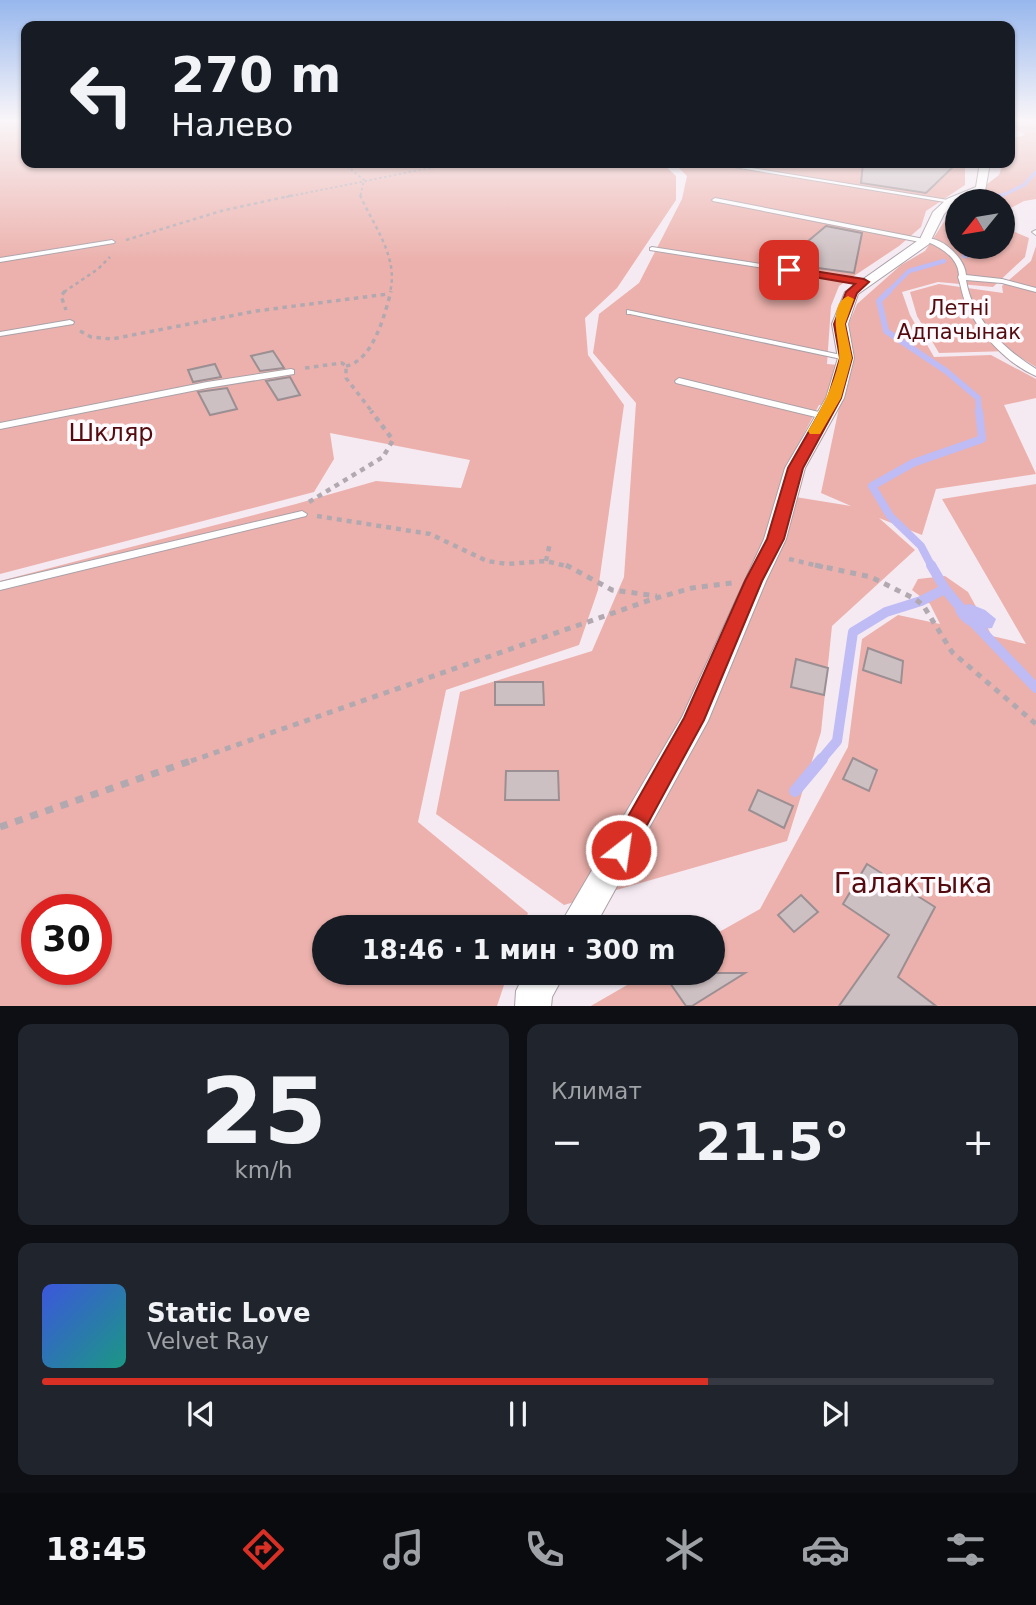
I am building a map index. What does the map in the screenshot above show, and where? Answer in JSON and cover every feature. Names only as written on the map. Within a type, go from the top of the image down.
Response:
[{"type":"street","points":[[981,189],[984,168]]},
{"type":"street","points":[[582,915],[694,720],[775,539],[795,468],[835,398],[846,358],[840,324],[852,292],[926,240],[939,212],[945,206]]},
{"type":"street","points":[[533,1006],[534,991],[538,985]]},
{"type":"lane","points":[[744,168],[945,200]]},
{"type":"lane","points":[[715,200],[926,240],[945,247],[961,267],[961,284],[978,319],[994,340],[1021,364],[1036,373]]},
{"type":"lane","points":[[0,260],[112,243]]},
{"type":"lane","points":[[652,249],[864,282]]},
{"type":"lane","points":[[961,277],[1002,281],[1036,290]]},
{"type":"lane","points":[[630,312],[846,358]]},
{"type":"lane","points":[[0,334],[70,322]]},
{"type":"lane","points":[[0,426],[206,385],[291,372]]},
{"type":"lane","points":[[679,381],[824,416]]},
{"type":"lane","points":[[0,586],[302,514]]},
{"type":"path","points":[[349,168],[364,180]]},
{"type":"path","points":[[388,294],[256,311],[113,339],[91,337],[70,322],[61,296],[64,290],[106,264],[113,252],[112,243],[140,237],[221,211],[428,168]]},
{"type":"path","points":[[291,372],[332,362],[346,366],[356,364],[362,358],[388,294],[393,278],[379,230],[366,203],[360,197],[364,180]]},
{"type":"path","points":[[346,366],[346,378],[393,440],[383,457],[315,497],[305,505],[302,514],[429,534],[487,561],[507,564],[545,561],[565,564],[612,590],[658,596]]},
{"type":"path","points":[[545,561],[550,543]]},
{"type":"path","points":[[768,554],[871,578],[915,598],[952,652],[1036,724]]},
{"type":"path","points":[[0,827],[578,627],[658,596],[708,584],[754,581]]},
{"type":"green space","name":"Шкляр","points":[[0,168],[667,168],[676,176],[676,200],[617,288],[585,318],[588,355],[624,405],[598,590],[579,645],[446,690],[418,822],[527,915],[312,915],[312,985],[504,985],[497,1006],[0,1006],[0,581],[376,481],[461,488],[470,460],[330,433],[334,459],[314,492],[0,574]]},
{"type":"green space","points":[[679,168],[965,168],[965,185],[959,189],[945,189],[945,198],[926,211],[921,227],[899,246],[839,286],[831,306],[827,364],[851,366],[849,323],[857,304],[901,265],[925,251],[945,220],[945,259],[1015,259],[1015,232],[1029,238],[1025,257],[993,287],[938,282],[902,292],[910,315],[934,357],[991,355],[1036,379],[1036,398],[1004,405],[1036,474],[936,489],[922,535],[879,518],[915,550],[832,626],[821,732],[787,841],[564,905],[436,814],[460,692],[592,651],[624,577],[636,403],[593,353],[599,314],[639,283],[682,199],[687,176]],"holes":[[[840,403],[821,493],[851,506],[777,494],[787,466],[819,405]]]},
{"type":"green space","points":[[1001,168],[1036,168],[1036,199],[1015,206],[1015,189],[981,189],[999,175]]},
{"type":"green space","name":"Летні Адпачынак","points":[[1036,246],[1036,367],[1010,351],[939,353],[917,316],[910,292],[939,284],[1003,293],[1002,286],[1031,261]]},
{"type":"green space","name":"Галактыка","points":[[1036,484],[1036,1006],[591,1006],[627,985],[725,985],[725,929],[760,909],[848,747],[862,639],[898,615],[940,624],[930,604],[912,590],[918,579],[945,576],[968,592],[992,636],[1026,644],[942,499]]},
{"type":"shaded area","points":[[970,604],[985,610],[996,619],[992,628],[975,628],[962,621],[955,611],[958,606]]},
{"type":"building","points":[[862,168],[952,168],[926,193],[861,183]]},
{"type":"building","points":[[826,226],[862,233],[854,273],[782,263]]},
{"type":"building","points":[[273,351],[284,368],[260,371],[251,356]]},
{"type":"building","points":[[215,364],[221,377],[193,382],[188,370]]},
{"type":"building","points":[[290,377],[300,395],[278,400],[266,381]]},
{"type":"building","points":[[227,388],[237,409],[210,415],[198,392]]},
{"type":"building","points":[[868,648],[903,661],[901,683],[863,670]]},
{"type":"building","points":[[796,659],[828,668],[824,695],[791,687]]},
{"type":"building","points":[[495,682],[543,682],[544,705],[495,705]]},
{"type":"building","points":[[853,758],[877,770],[869,791],[843,779]]},
{"type":"building","points":[[506,771],[558,771],[559,800],[505,800]]},
{"type":"building","points":[[758,790],[793,806],[784,828],[749,810]]},
{"type":"building","points":[[867,864],[935,907],[898,977],[936,1006],[839,1006],[889,935],[843,904]]},
{"type":"building","points":[[801,895],[818,912],[794,932],[778,915]]},
{"type":"building","points":[[725,973],[745,973],[692,1006],[686,1006],[671,985],[725,985]]},
{"type":"waterway","points":[[1015,189],[1024,185],[1036,172]]},
{"type":"waterway","points":[[944,261],[909,271],[879,301],[886,331],[946,371],[978,398],[979,413]]},
{"type":"waterway","points":[[932,567],[921,546],[890,516],[872,486],[913,463],[982,439],[979,411]]},
{"type":"waterway","points":[[931,565],[945,589]]},
{"type":"waterway","points":[[820,761],[837,741],[853,632],[886,612],[921,601],[945,589]]},
{"type":"waterway","points":[[945,589],[964,612]]},
{"type":"waterway","points":[[973,622],[1036,688]]},
{"type":"waterway","points":[[795,791],[822,759]]},
{"type":"slow traffic","points":[[815,431],[835,398],[846,358],[840,324],[848,299]]},
{"type":"route","points":[[621,850],[694,720],[775,539],[795,468],[835,398],[846,358],[840,324],[852,292],[864,282],[789,270]]}]
